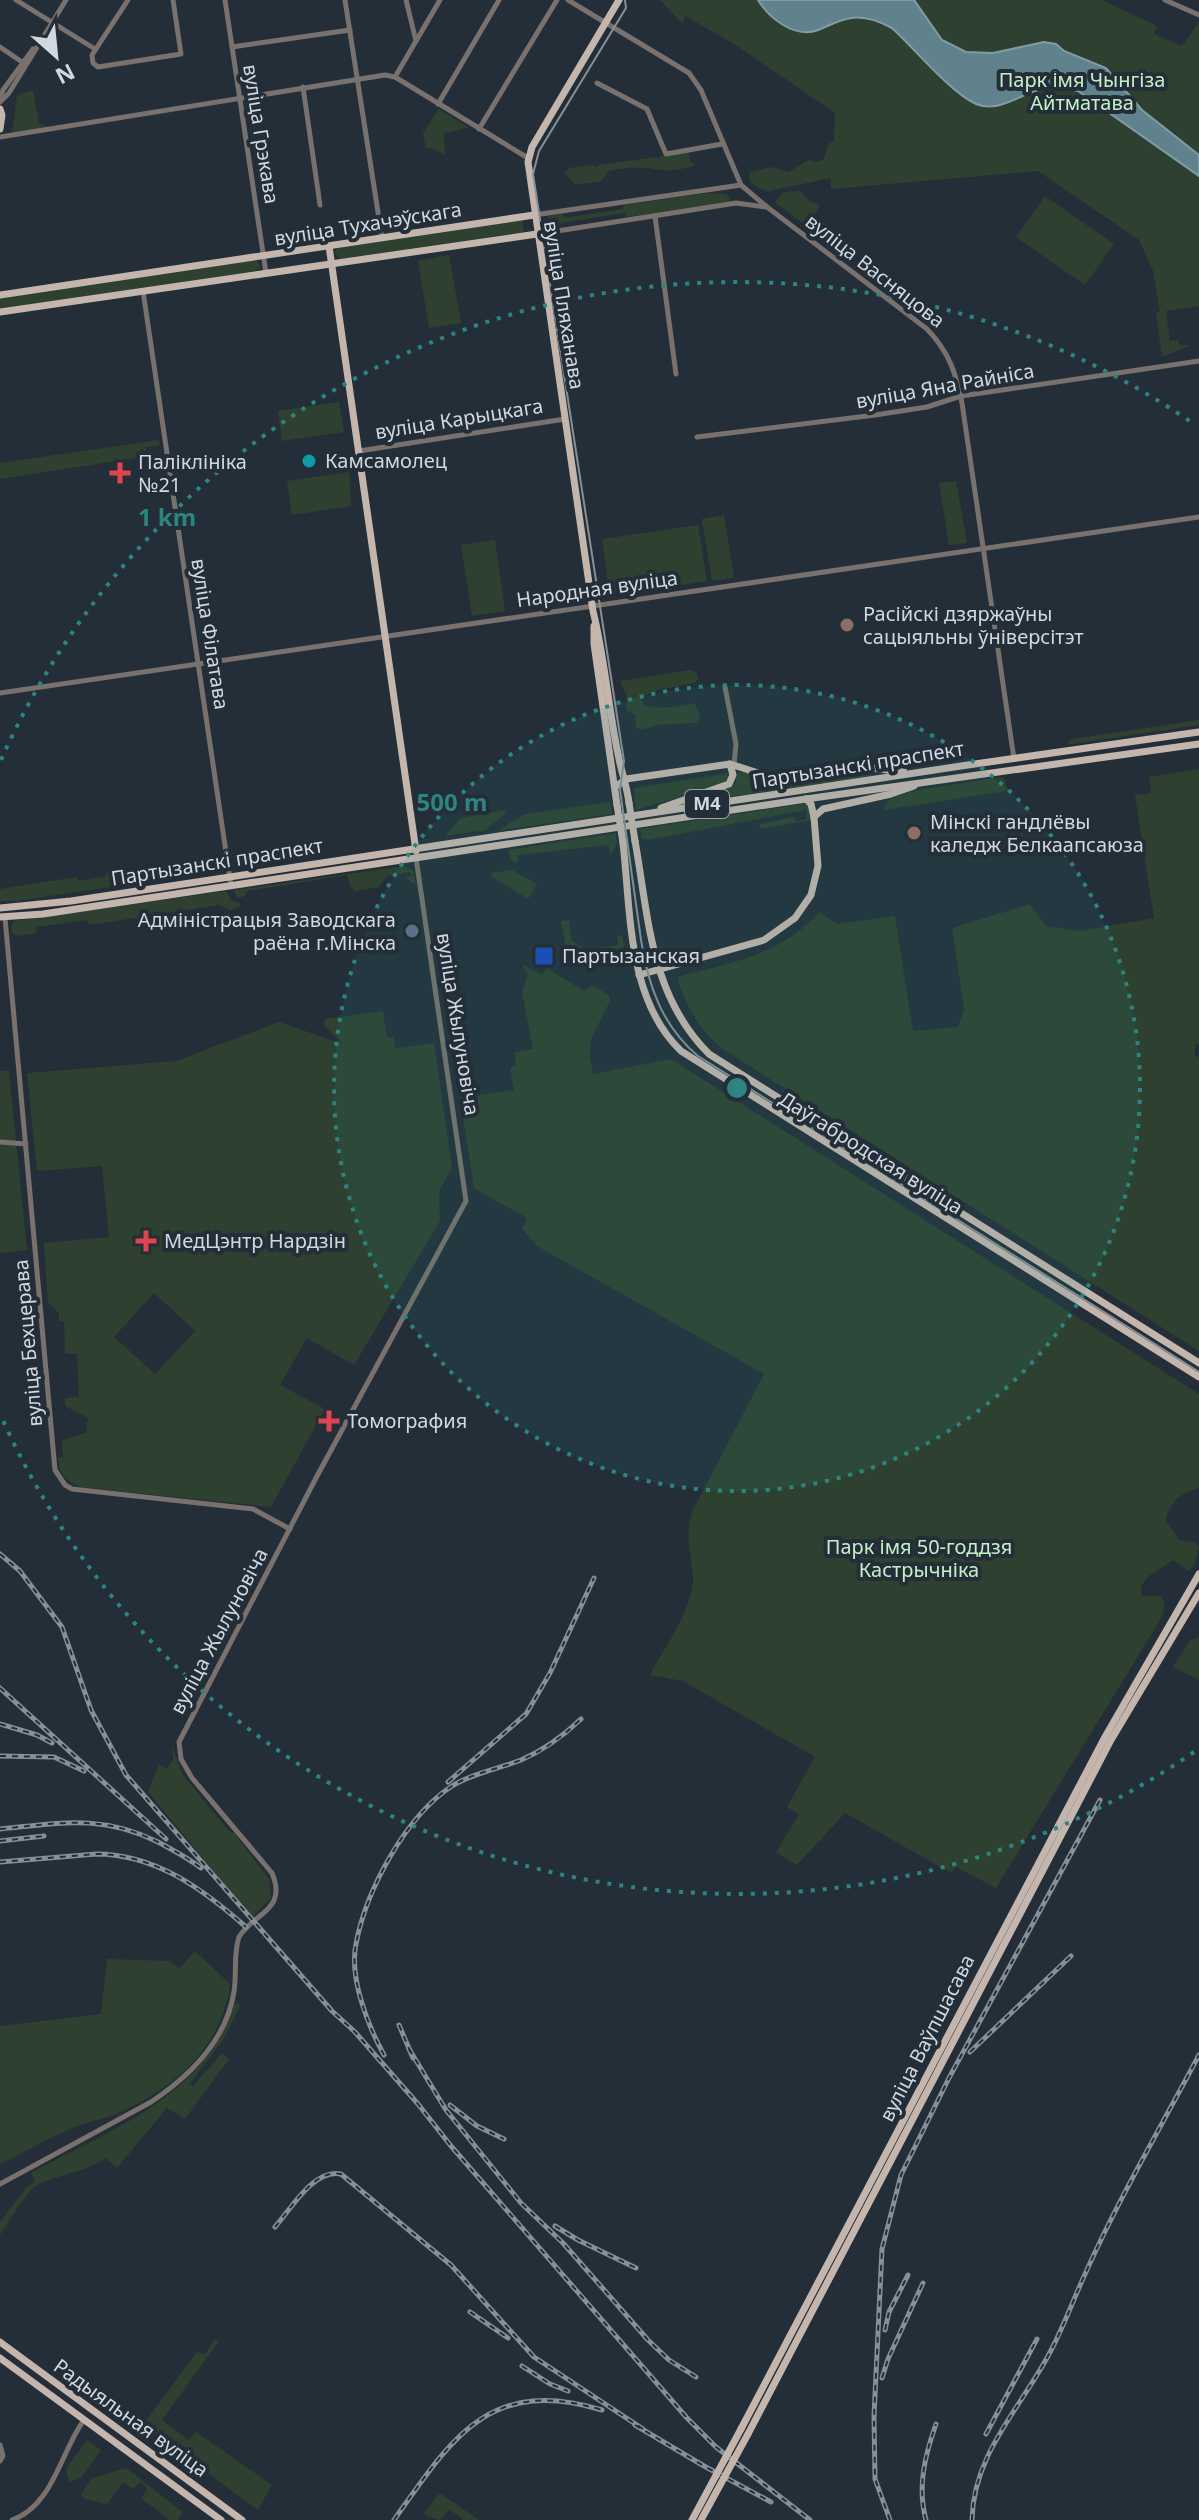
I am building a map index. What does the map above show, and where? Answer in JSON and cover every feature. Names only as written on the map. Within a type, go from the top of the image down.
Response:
[{"type":"main road","points":[[528,158],[622,0]]},
{"type":"main road","points":[[0,109],[0,129]]},
{"type":"main road","name":"вуліца Пляханава","points":[[528,158],[593,609],[618,759],[626,779]]},
{"type":"main road","name":"вуліца Тухачэўскага","points":[[0,295],[534,215]]},
{"type":"main road","name":"вуліца Тухачэўскага","points":[[0,312],[537,234]]},
{"type":"main road","name":"вуліца Жылуновіча","points":[[329,246],[416,858]]},
{"type":"main road","name":"вуліца Пляханава","points":[[593,609],[594,644],[615,787]]},
{"type":"main road","name":"Партызанскі праспект","points":[[0,908],[1199,732]]},
{"type":"main road","name":"Партызанскі праспект","points":[[3,917],[1199,744]]},
{"type":"main road","points":[[1012,770],[1014,759]]},
{"type":"main road","points":[[641,814],[729,784],[733,775],[732,764]]},
{"type":"main road","points":[[615,787],[626,779],[732,764],[777,779],[872,768],[914,773]]},
{"type":"main road","name":"Даўгабродская вуліца","points":[[626,779],[659,970],[669,1001],[683,1025],[720,1063],[1199,1363]]},
{"type":"main road","points":[[814,817],[823,809],[891,794],[923,782]]},
{"type":"main road","name":"Даўгабродская вуліца","points":[[615,787],[639,975],[674,1044],[694,1061],[1199,1377]]},
{"type":"main road","points":[[639,975],[764,940],[790,923],[808,901],[814,886],[818,856],[814,817],[811,804],[806,799]]},
{"type":"main road","points":[[624,853],[635,843]]},
{"type":"main road","points":[[3,917],[11,908]]},
{"type":"main road","name":"вуліца Ваўпшасава","points":[[701,2520],[1097,1751],[1199,1574]]},
{"type":"main road","name":"вуліца Ваўпшасава","points":[[692,2520],[745,2432],[1111,1740],[1199,1593]]},
{"type":"main road","name":"Радыяльная вуліца","points":[[0,2342],[242,2520]]},
{"type":"main road","name":"Радыяльная вуліца","points":[[0,2358],[221,2520]]},
{"type":"main road","points":[[21,2373],[28,2363]]},
{"type":"street","points":[[16,0],[95,49]]},
{"type":"street","points":[[0,100],[9,93],[66,0]]},
{"type":"street","points":[[128,0],[92,55],[93,63],[98,67],[181,54],[173,0]]},
{"type":"street","name":"вуліца Грэкава","points":[[225,0],[266,273]]},
{"type":"street","points":[[345,0],[382,238]]},
{"type":"street","points":[[406,0],[416,41]]},
{"type":"street","points":[[395,77],[440,0]]},
{"type":"street","points":[[438,104],[499,0]]},
{"type":"street","points":[[479,129],[557,0]]},
{"type":"street","name":"вуліца Васняцова","points":[[568,0],[689,73],[701,90],[722,144],[744,187],[927,329],[943,347],[952,363],[961,396],[1014,759]]},
{"type":"street","points":[[1165,0],[1199,15]]},
{"type":"street","points":[[232,47],[350,30]]},
{"type":"street","points":[[0,100],[22,62],[37,46]]},
{"type":"street","points":[[0,47],[22,62]]},
{"type":"street","points":[[0,137],[385,75],[395,77],[528,158]]},
{"type":"street","points":[[597,83],[647,109],[666,154],[722,144]]},
{"type":"street","points":[[303,87],[320,205]]},
{"type":"street","points":[[736,203],[745,199],[744,187]]},
{"type":"street","name":"вуліца Тухачэўскага","points":[[534,215],[744,187]]},
{"type":"street","name":"вуліца Тухачэўскага","points":[[537,234],[736,203],[767,207]]},
{"type":"street","points":[[655,216],[676,374]]},
{"type":"street","name":"вуліца Філатава","points":[[143,291],[231,886]]},
{"type":"street","name":"вуліца Яна Райніса","points":[[697,437],[888,413],[927,407],[961,396],[1199,361]]},
{"type":"street","name":"вуліца Карыцкага","points":[[359,451],[565,419]]},
{"type":"street","name":"Народная вуліца","points":[[0,693],[593,609],[1199,517]]},
{"type":"street","points":[[725,687],[736,744],[732,764]]},
{"type":"street","name":"вуліца Жылуновіча","points":[[0,2184],[151,2102],[174,2087],[195,2067],[211,2046],[230,2009],[239,1937],[274,1902],[277,1885],[272,1873],[192,1778],[181,1759],[179,1742],[466,1201],[416,858]]},
{"type":"street","name":"вуліца Бехцерава","points":[[3,917],[55,1470],[65,1485],[72,1489],[253,1509],[290,1529]]},
{"type":"street","points":[[0,1142],[26,1144]]},
{"type":"street","points":[[12,2520],[25,2514],[41,2498],[84,2420]]},
{"type":"street","points":[[0,2445],[3,2456],[0,2461]]},
{"type":"green space","name":"Парк імя Чынгіза Айтматава","points":[[660,0],[1102,0],[1157,26],[1154,34],[1182,46],[1199,22],[1199,306],[1166,311],[1170,341],[1178,340],[1180,346],[1191,345],[1162,357],[1156,313],[1160,312],[1153,271],[1139,240],[1038,171],[831,189],[831,178],[769,191],[758,188],[750,182],[749,172],[772,167],[789,172],[808,160],[817,162],[824,159],[828,144],[834,141],[835,113],[737,46],[686,16],[682,23]]},
{"type":"green space","points":[[33,90],[39,123],[47,127],[12,135],[17,95]]},
{"type":"green space","points":[[439,109],[469,128],[444,133],[445,155],[432,148],[426,149],[423,133]]},
{"type":"green space","points":[[693,151],[689,154],[694,166],[678,170],[641,168],[608,171],[602,181],[575,185],[565,173],[569,168],[658,159]]},
{"type":"green space","points":[[801,191],[808,200],[820,206],[808,223],[802,223],[775,202],[784,192]]},
{"type":"green space","points":[[708,193],[726,194],[730,199],[728,202],[627,217],[624,213],[561,223],[559,227],[550,228],[548,216],[563,214],[564,218]]},
{"type":"green space","points":[[1045,196],[1114,244],[1085,285],[1016,237]]},
{"type":"green space","points":[[522,220],[524,232],[340,259],[334,252],[337,248]]},
{"type":"green space","points":[[449,255],[461,323],[429,328],[418,261]]},
{"type":"green space","points":[[253,260],[261,267],[255,271],[0,309],[0,298]]},
{"type":"green space","points":[[339,402],[344,432],[282,441],[278,411]]},
{"type":"green space","points":[[159,440],[160,445],[146,447],[146,452],[141,448],[141,454],[135,458],[0,479],[0,463]]},
{"type":"green space","points":[[349,472],[351,506],[292,515],[287,481]]},
{"type":"green space","points":[[956,481],[967,543],[949,545],[939,483]]},
{"type":"green space","points":[[724,515],[734,578],[712,581],[702,519]]},
{"type":"green space","points":[[698,525],[707,581],[610,596],[602,539]]},
{"type":"green space","points":[[495,540],[505,611],[472,616],[461,545]]},
{"type":"green space","points":[[690,670],[696,672],[696,682],[661,689],[642,699],[644,705],[655,707],[695,703],[700,718],[696,723],[658,725],[642,730],[636,727],[635,715],[626,710],[627,697],[620,681]]},
{"type":"green space","points":[[1199,720],[1199,725],[1066,745],[1072,739]]},
{"type":"green space","points":[[1199,769],[1199,1044],[1195,1045],[1195,1056],[1199,1057],[1199,1351],[721,1048],[694,1016],[677,977],[735,962],[772,948],[804,927],[819,912],[837,924],[895,916],[913,1031],[958,1027],[964,1009],[952,928],[1030,904],[1046,926],[1080,931],[1154,918],[1135,795],[1151,793],[1149,777]]},
{"type":"green space","points":[[729,773],[728,781],[722,784],[636,810],[634,788]]},
{"type":"green space","points":[[737,773],[786,783],[871,774],[875,777],[694,801],[730,788],[735,784]]},
{"type":"green space","points":[[1001,777],[1005,779],[1008,791],[883,810],[888,800],[912,791]]},
{"type":"green space","points":[[610,802],[612,814],[497,831],[525,814]]},
{"type":"green space","points":[[808,804],[812,820],[761,829],[759,826],[793,817],[796,821],[807,819],[806,810],[648,840],[639,838],[642,836],[639,829]]},
{"type":"green space","points":[[505,810],[505,814],[486,830],[445,836],[461,818]]},
{"type":"green space","points":[[616,833],[617,844],[611,855],[608,845],[518,855],[518,862],[511,861],[508,850]]},
{"type":"green space","points":[[218,858],[222,868],[218,871],[0,901],[0,889],[77,877],[78,881],[106,876],[106,873]]},
{"type":"green space","points":[[404,866],[413,870],[416,885],[404,877],[411,876],[410,872],[387,876],[379,887],[355,891],[347,875],[247,891],[245,896],[237,898],[234,890]]},
{"type":"green space","points":[[512,870],[537,884],[528,899],[491,876],[491,873]]},
{"type":"green space","points":[[226,891],[231,900],[241,904],[238,908],[230,910],[219,905],[89,925],[87,920],[37,927],[36,933],[17,936],[12,933],[14,921]]},
{"type":"green space","points":[[569,920],[572,941],[587,950],[618,945],[617,936],[622,935],[624,946],[616,959],[595,963],[565,944],[561,921]]},
{"type":"green space","name":"Парк імя 50-годдзя Кастрычніка","points":[[522,964],[542,975],[547,968],[584,991],[592,985],[609,995],[610,1001],[591,1039],[590,1057],[582,1058],[590,1058],[593,1074],[671,1059],[1199,1394],[1199,1488],[1177,1499],[1166,1520],[1179,1540],[1194,1542],[1199,1547],[1195,1563],[1189,1571],[1173,1560],[1146,1579],[1142,1596],[1161,1596],[1165,1603],[1162,1617],[996,1888],[956,1867],[951,1873],[845,1813],[797,1865],[776,1852],[799,1814],[787,1807],[815,1757],[683,1681],[650,1675],[677,1628],[692,1591],[689,1539],[692,1512],[764,1374],[537,1246],[522,1229],[527,1218],[474,1188],[460,1098],[514,1090],[510,1067],[516,1066],[515,1052],[533,1049],[522,992],[528,975]]},
{"type":"green space","points":[[383,1011],[387,1037],[394,1037],[395,1048],[434,1043],[452,1168],[439,1191],[440,1221],[354,1365],[307,1338],[280,1385],[325,1409],[271,1507],[75,1484],[61,1472],[58,1458],[63,1457],[62,1440],[86,1433],[88,1418],[65,1406],[65,1398],[79,1397],[77,1354],[65,1354],[64,1321],[59,1321],[59,1313],[48,1302],[44,1243],[109,1237],[102,1166],[37,1171],[27,1073],[176,1061],[279,1022],[343,1044],[324,1025],[325,1019]],"holes":[[[154,1293],[195,1331],[155,1374],[114,1337]]]},
{"type":"green space","points":[[0,1071],[9,1071],[27,1250],[0,1253]]},
{"type":"green space","points":[[1199,1638],[1199,1680],[1173,1667],[1190,1640]]},
{"type":"green space","points":[[172,1746],[183,1775],[269,1879],[271,1898],[252,1917],[148,1792],[159,1764],[167,1769],[173,1760]]},
{"type":"green space","points":[[195,1951],[230,1984],[217,2028],[190,2065],[154,2094],[134,2105],[73,2128],[0,2164],[0,2026],[101,2014],[107,1959],[170,1961],[179,1969]]},
{"type":"green space","points":[[237,2003],[240,2006],[223,2040],[189,2084],[193,2086],[222,2053],[229,2059],[185,2119],[167,2108],[117,2168],[105,2158],[34,2187],[0,2235],[0,2222],[26,2188],[35,2182],[31,2173],[135,2118],[182,2083],[202,2063],[219,2039]]},
{"type":"green space","points":[[215,2339],[219,2341],[162,2420],[189,2440],[196,2432],[275,2487],[271,2486],[258,2510],[143,2425],[197,2352],[205,2354]]},
{"type":"green space","points":[[87,2440],[101,2450],[81,2478],[69,2482],[66,2469]]},
{"type":"green space","points":[[126,2468],[183,2512],[178,2520],[170,2520],[142,2499],[147,2488],[140,2482],[133,2489],[123,2482],[107,2504],[84,2499],[81,2494],[92,2478]]},
{"type":"green space","points":[[439,2494],[479,2520],[464,2520],[449,2509],[440,2520],[426,2516],[424,2513]]},
{"type":"water","points":[[758,0],[914,0],[942,40],[966,52],[993,53],[1044,42],[1056,44],[1064,51],[1106,68],[1142,110],[1199,155],[1199,176],[1078,91],[1047,88],[998,105],[980,105],[955,90],[887,25],[857,18],[842,20],[815,31],[798,31],[775,19]]},
{"type":"tram line","points":[[625,0],[626,8],[539,151],[533,174],[624,761],[620,790],[641,940],[659,1004],[675,1032],[698,1056],[1199,1372]]},
{"type":"railway","points":[[0,1554],[20,1571],[62,1627],[91,1710],[126,1775],[332,2011],[355,2032],[418,2104],[687,2418],[716,2447],[810,2520]]},
{"type":"railway","points":[[448,1782],[526,1714],[550,1673],[594,1578]]},
{"type":"railway","points":[[0,1688],[166,1839]]},
{"type":"railway","points":[[384,2055],[361,2001],[355,1957],[361,1923],[390,1856],[419,1816],[452,1786],[529,1756],[567,1732],[581,1719]]},
{"type":"railway","points":[[0,1724],[52,1743]]},
{"type":"railway","points":[[0,1756],[54,1757],[84,1771]]},
{"type":"railway","points":[[890,2520],[875,2479],[874,2416],[882,2249],[901,2175],[949,2078],[1100,1800]]},
{"type":"railway","points":[[0,1829],[80,1823],[118,1827],[158,1842],[201,1868]]},
{"type":"railway","points":[[0,1841],[44,1836]]},
{"type":"railway","points":[[0,1862],[96,1854],[139,1860],[159,1867],[196,1888],[246,1927]]},
{"type":"railway","points":[[970,2052],[1071,1956]]},
{"type":"railway","points":[[399,2025],[413,2058]]},
{"type":"railway","points":[[409,2049],[446,2110],[521,2203],[563,2243],[648,2340],[669,2360],[696,2377]]},
{"type":"railway","points":[[972,2520],[974,2497],[989,2454],[1053,2346],[1112,2217],[1199,2055]]},
{"type":"railway","points":[[450,2105],[477,2126],[504,2139]]},
{"type":"railway","points":[[275,2227],[312,2183],[331,2174],[341,2174],[451,2265],[534,2357],[643,2429]]},
{"type":"railway","points":[[555,2226],[636,2268]]},
{"type":"railway","points":[[885,2330],[889,2312],[908,2275]]},
{"type":"railway","points":[[882,2378],[923,2283]]},
{"type":"railway","points":[[470,2312],[508,2338]]},
{"type":"railway","points":[[986,2434],[1037,2339]]},
{"type":"railway","points":[[522,2366],[550,2384],[568,2391]]},
{"type":"railway","points":[[394,2520],[435,2463],[456,2440],[477,2422],[502,2408],[530,2401],[563,2402],[602,2410]]},
{"type":"railway","points":[[926,2520],[922,2495],[924,2471],[936,2424]]},
{"type":"railway","points":[[635,2425],[771,2502]]},
{"type":"place","name":"Камсамолец","points":[[309,461]]},
{"type":"place","name":"Паліклініка №21","points":[[120,473]]},
{"type":"place","name":"Расійскі дзяржаўны сацыяльны ўніверсітэт","points":[[847,625]]},
{"type":"place","name":"Мінскі гандлёвы каледж Белкаапсаюза","points":[[914,833]]},
{"type":"place","name":"Адміністрацыя Заводскага раёна г.Мінска","points":[[412,931]]},
{"type":"place","name":"Партызанская","points":[[544,956]]},
{"type":"place","name":"МедЦэнтр Нардзін","points":[[146,1241]]},
{"type":"place","name":"Томография","points":[[329,1421]]}]
